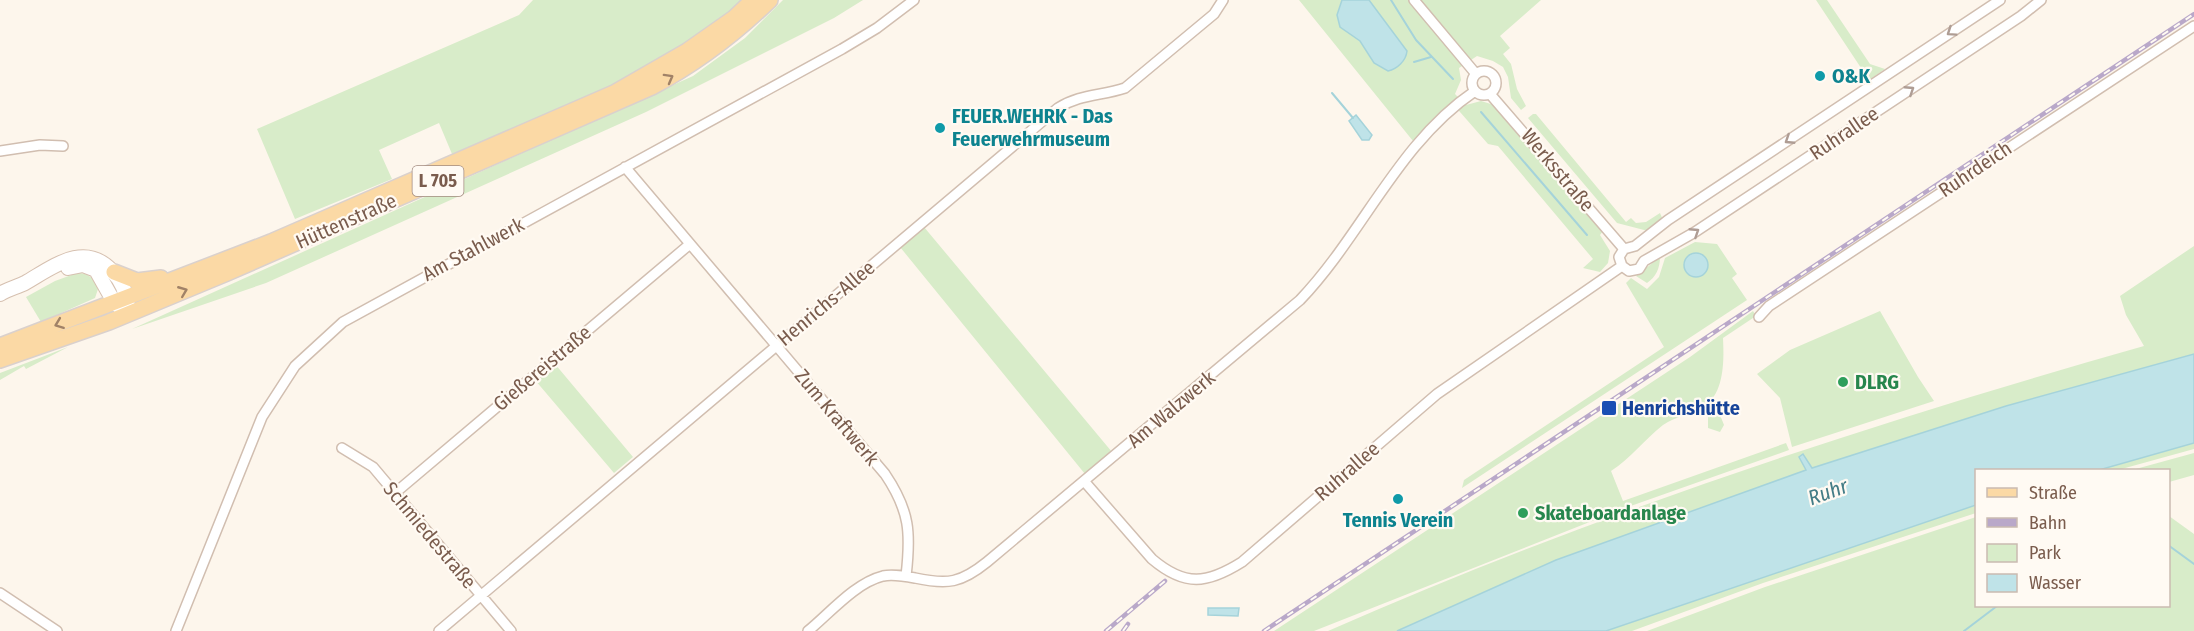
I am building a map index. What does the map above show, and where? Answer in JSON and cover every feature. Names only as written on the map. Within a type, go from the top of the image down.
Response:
[{"type":"main road","name":"Hüttenstraße","points":[[0,346],[271,242],[614,93],[687,51],[753,0]]},
{"type":"main road","name":"Hüttenstraße","points":[[0,360],[129,313],[246,265],[652,87],[720,45],[770,0]]},
{"type":"main road","name":"L 705","points":[[114,272],[137,280],[148,281],[202,267]]},
{"type":"street","name":"Am Stahlwerk","points":[[176,631],[262,417],[288,375],[308,352],[343,322],[372,303],[842,49],[877,28],[914,0]]},
{"type":"street","name":"Henrichs-Allee","points":[[439,631],[1058,108],[1083,95],[1125,88],[1214,14],[1223,0]]},
{"type":"street","name":"Werksstraße","points":[[1414,0],[1476,74],[1484,71],[1494,76],[1496,87],[1490,93],[1623,249]]},
{"type":"street","name":"Ruhrallee","points":[[1623,249],[1635,246],[1668,220],[2000,0]]},
{"type":"street","name":"Ruhrallee","points":[[1084,481],[1152,559],[1165,570],[1184,579],[1195,580],[1222,575],[1242,562],[1458,377],[1622,266],[1634,271],[1644,261],[1690,235],[2011,23],[2041,0]]},
{"type":"street","name":"Ruhrdeich","points":[[1759,316],[1769,306],[2194,26]]},
{"type":"street","points":[[1476,74],[1472,82],[1475,91],[1482,95],[1490,93]]},
{"type":"street","name":"Am Walzwerk","points":[[808,631],[870,581],[891,575],[945,583],[960,580],[973,573],[1300,300],[1337,259],[1408,154],[1438,123],[1475,91]]},
{"type":"street","points":[[0,151],[40,145],[63,146]]},
{"type":"street","name":"Zum Kraftwerk","points":[[625,167],[892,485],[908,522],[910,542],[906,576]]},
{"type":"street","name":"Gießereistraße","points":[[395,493],[690,244]]},
{"type":"street","points":[[1635,246],[1643,253],[1644,261]]},
{"type":"street","points":[[1622,266],[1619,257],[1623,249]]},
{"type":"street","points":[[0,294],[76,257],[97,259],[114,272],[120,300]]},
{"type":"street","points":[[0,294],[15,296],[57,272],[83,265],[98,272],[129,313]]},
{"type":"street","name":"Schmiedestraße","points":[[342,448],[373,467],[511,631]]},
{"type":"street","points":[[0,593],[57,631]]},
{"type":"green space","points":[[533,0],[744,0],[728,14],[631,79],[452,154],[439,123],[379,150],[392,179],[295,219],[257,129],[519,15]]},
{"type":"green space","points":[[783,0],[863,0],[834,18],[646,112],[266,283],[132,329],[693,76],[745,38]]},
{"type":"green space","points":[[1299,0],[1541,0],[1500,36],[1510,48],[1503,54],[1511,64],[1517,89],[1526,106],[1521,110],[1511,98],[1508,77],[1503,67],[1477,56],[1459,68],[1461,80],[1455,94],[1466,105],[1481,101],[1494,105],[1603,231],[1600,235],[1610,251],[1608,263],[1600,272],[1583,268],[1593,259],[1498,146],[1488,144],[1453,104],[1413,141]]},
{"type":"green space","points":[[1816,0],[1827,0],[1870,64],[1885,69],[1869,80]]},
{"type":"green space","points":[[1536,114],[1626,222],[1631,218],[1636,223],[1646,222],[1660,213],[1663,220],[1648,231],[1617,223],[1528,118]]},
{"type":"green space","points":[[924,227],[1112,452],[1085,474],[900,247]]},
{"type":"green space","points":[[1695,242],[1717,244],[1737,274],[1732,278],[1747,300],[1462,488],[1464,480],[1664,347],[1626,283],[1631,278],[1647,289],[1659,277],[1665,258]]},
{"type":"green space","points":[[2194,246],[2194,354],[2006,406],[1812,468],[1802,454],[1807,470],[1556,560],[1397,631],[1328,631],[1528,549],[1731,475],[1833,440],[2144,346],[2126,315],[2120,296]]},
{"type":"green space","points":[[1660,257],[1657,272],[1650,281],[1647,283],[1636,276]]},
{"type":"green space","points":[[77,273],[88,275],[95,282],[98,289],[95,298],[41,322],[26,297],[55,281]]},
{"type":"green space","points":[[1753,311],[1756,316],[1723,338],[1722,375],[1711,400],[1699,409],[1663,425],[1611,471],[1623,501],[1786,443],[1789,450],[1625,508],[1314,631],[1274,631],[1690,357]]},
{"type":"green space","name":"DLRG","points":[[1880,311],[1934,401],[1792,447],[1780,398],[1757,374],[1790,350]]},
{"type":"green space","points":[[68,347],[26,369],[24,366],[0,380],[0,373]]},
{"type":"green space","points":[[555,364],[633,457],[614,473],[535,380]]},
{"type":"green space","points":[[1718,410],[1724,425],[1720,432],[1708,428],[1708,413]]},
{"type":"green space","points":[[2194,443],[2194,449],[2122,469],[2103,469]]},
{"type":"green space","points":[[2194,453],[2194,475],[2170,482],[2170,469],[2136,469]]},
{"type":"green space","points":[[1975,505],[1975,513],[1763,583],[1632,631],[1606,631]]},
{"type":"green space","points":[[1975,517],[1975,607],[2170,607],[2170,517],[2194,534],[2194,631],[1647,631],[1765,587]]},
{"type":"water","points":[[1342,0],[1369,0],[1407,51],[1400,64],[1388,71],[1374,63],[1360,41],[1340,27],[1337,15]]},
{"type":"water","points":[[1356,115],[1372,135],[1369,140],[1362,140],[1349,121]]},
{"type":"water","points":[[1696,253],[1705,256],[1708,265],[1705,274],[1696,277],[1687,274],[1684,265],[1687,256]]},
{"type":"water","name":"Ruhr","points":[[2194,354],[2194,443],[2103,469],[1975,469],[1975,505],[1606,631],[1397,631],[1556,560],[1806,470],[1799,457],[1803,454],[1812,468],[2006,406]]},
{"type":"water","points":[[1208,608],[1239,608],[1238,616],[1208,615]]},
{"type":"waterway","points":[[1391,0],[1416,40],[1453,79]]},
{"type":"waterway","points":[[1414,62],[1431,57]]},
{"type":"waterway","points":[[1332,93],[1353,118]]},
{"type":"waterway","points":[[1481,112],[1587,235]]},
{"type":"waterway","points":[[2170,546],[2194,564]]},
{"type":"waterway","points":[[1964,631],[1996,607]]},
{"type":"railway","points":[[1264,631],[2194,14]]},
{"type":"railway","points":[[1106,631],[1165,581]]},
{"type":"railway","points":[[1123,631],[1128,624]]},
{"type":"place","name":"O&K","points":[[1820,76]]},
{"type":"place","name":"FEUER.WEHRK - Das Feuerwehrmuseum","points":[[940,128]]},
{"type":"place","name":"DLRG","points":[[1843,382]]},
{"type":"place","name":"Henrichshütte","points":[[1609,408]]},
{"type":"place","name":"Tennis Verein","points":[[1398,499]]},
{"type":"place","name":"Skateboardanlage","points":[[1523,513]]}]
